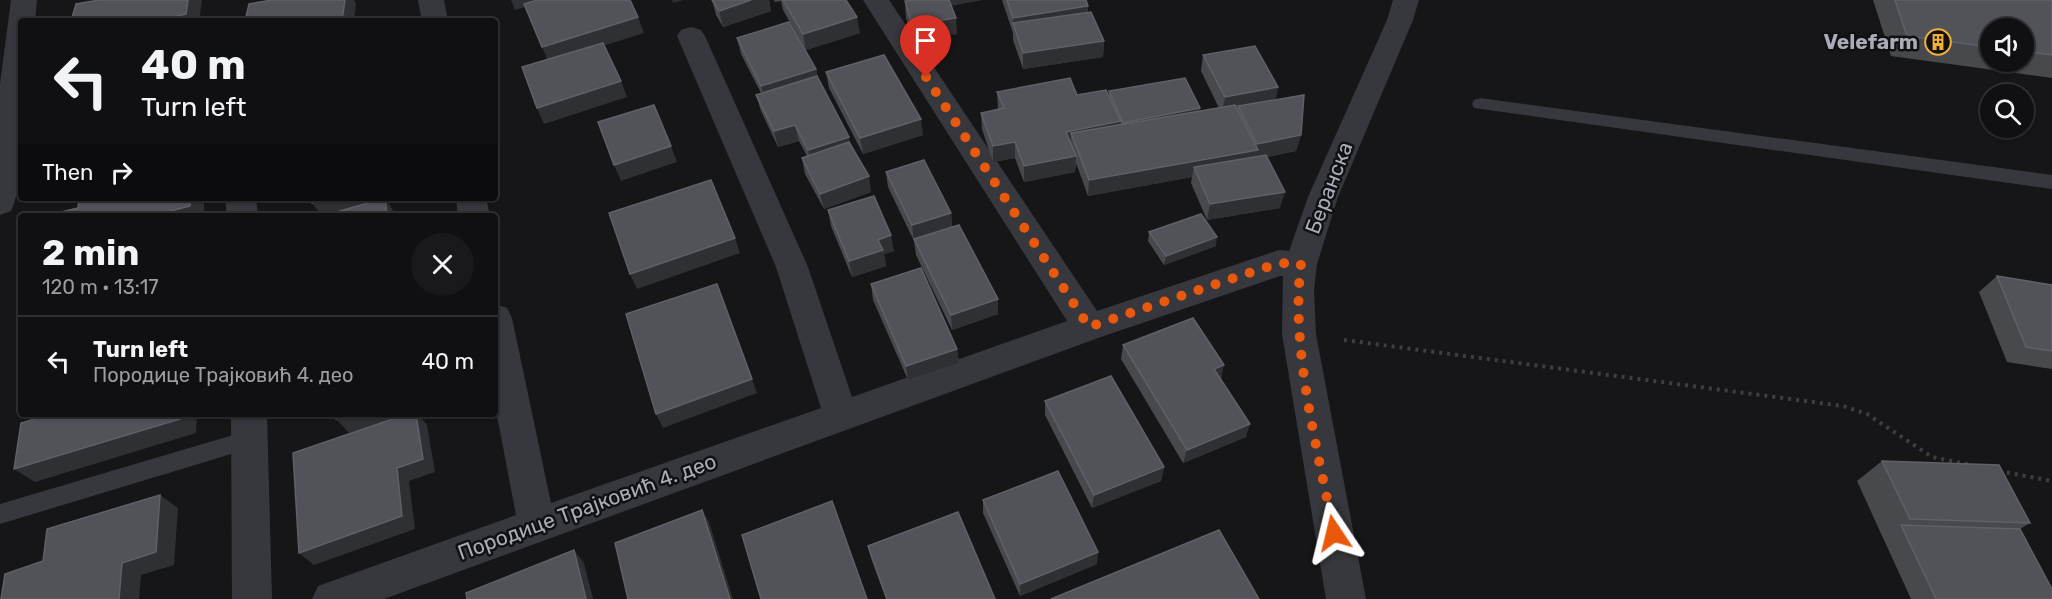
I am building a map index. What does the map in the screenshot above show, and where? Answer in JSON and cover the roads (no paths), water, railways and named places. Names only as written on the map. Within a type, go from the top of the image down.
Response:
[{"type":"street","points":[[22,18],[24,0]]},
{"type":"street","points":[[431,0],[434,18]]},
{"type":"street","points":[[876,0],[1089,327]]},
{"type":"street","name":"Беранска","points":[[1346,599],[1299,334],[1298,290],[1301,264],[1323,197],[1400,20],[1406,0]]},
{"type":"street","points":[[691,36],[792,267],[841,416]]},
{"type":"street","points":[[0,203],[18,51]]},
{"type":"street","name":"Породице Трајковић 4. део","points":[[332,599],[1089,327],[1280,263],[1301,264]]},
{"type":"street","points":[[498,333],[537,525]]},
{"type":"street","points":[[250,427],[252,599]]},
{"type":"lane","points":[[1480,104],[2052,182]]},
{"type":"lane","points":[[0,514],[250,427]]},
{"type":"place","name":"Velefarm","points":[[1938,42]]}]
